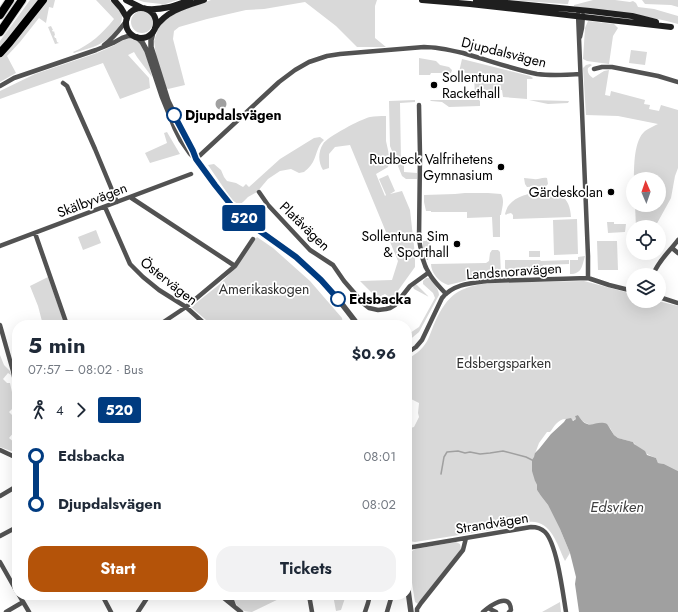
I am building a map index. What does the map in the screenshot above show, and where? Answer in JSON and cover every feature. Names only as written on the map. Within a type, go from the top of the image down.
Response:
[{"type":"highway","points":[[0,15],[10,0]]},
{"type":"highway","points":[[0,32],[22,0]]},
{"type":"highway","points":[[0,53],[43,0]]},
{"type":"main road","points":[[114,0],[121,8],[127,19]]},
{"type":"main road","points":[[126,0],[150,11],[153,15],[155,24],[153,31]]},
{"type":"main road","points":[[190,0],[158,10],[137,8],[133,10],[127,19],[126,26],[128,30],[136,37],[144,37],[153,31],[158,22],[173,11],[204,0]]},
{"type":"main road","points":[[422,0],[580,13]]},
{"type":"main road","points":[[476,0],[580,13],[678,29]]},
{"type":"street","points":[[580,13],[578,28],[580,41],[588,278]]},
{"type":"street","points":[[96,50],[106,44],[121,29],[127,19]]},
{"type":"street","points":[[153,31],[151,48],[168,101],[196,159]]},
{"type":"street","points":[[0,86],[14,78],[96,50],[126,36],[136,37],[142,42],[147,51],[163,99],[175,128],[190,154],[196,159],[231,205],[250,224],[296,257],[321,280],[354,320]]},
{"type":"street","name":"Djupdalsvägen","points":[[196,159],[287,76],[308,62],[327,56],[354,52],[433,47],[538,74],[580,74]]},
{"type":"street","points":[[594,69],[612,67],[658,76],[678,82]]},
{"type":"street","points":[[63,83],[67,86],[95,148],[116,202]]},
{"type":"street","points":[[412,350],[422,340],[438,305],[446,294],[428,273],[422,255],[419,238],[419,105]]},
{"type":"street","name":"Skälbyvägen","points":[[0,246],[191,174]]},
{"type":"street","name":"Platåvägen","points":[[259,192],[268,205],[310,250],[333,265],[344,281],[369,308],[386,310],[390,308],[395,305],[410,286],[428,273]]},
{"type":"street","points":[[130,197],[235,266]]},
{"type":"street","name":"Östervägen","points":[[105,207],[130,264],[159,290],[186,307],[200,320]]},
{"type":"street","points":[[35,233],[66,320]]},
{"type":"street","points":[[166,320],[186,307],[235,266],[253,239]]},
{"type":"street","points":[[656,268],[660,261],[678,240]]},
{"type":"street","points":[[672,248],[678,252]]},
{"type":"street","name":"Landsnoravägen","points":[[446,294],[459,286],[487,281],[588,278],[626,289]]},
{"type":"street","points":[[666,299],[678,302]]},
{"type":"street","points":[[0,325],[12,367]]},
{"type":"street","points":[[0,450],[12,455]]},
{"type":"street","points":[[0,496],[12,489]]},
{"type":"street","name":"Strandvägen","points":[[412,547],[531,527],[539,528],[545,532],[550,539],[562,587],[566,612]]},
{"type":"street","points":[[0,536],[12,530]]},
{"type":"street","points":[[417,612],[417,609],[421,603],[463,550],[466,538]]},
{"type":"street","points":[[0,562],[12,583]]},
{"type":"street","points":[[105,600],[111,612]]},
{"type":"street","points":[[138,612],[146,600]]},
{"type":"street","points":[[226,600],[241,612]]},
{"type":"street","points":[[232,600],[234,606]]},
{"type":"street","points":[[310,600],[312,612]]},
{"type":"street","points":[[365,612],[369,600]]},
{"type":"street","points":[[387,612],[391,600]]},
{"type":"street","points":[[409,600],[411,612]]},
{"type":"street","points":[[483,612],[495,603],[504,601],[510,604],[511,610],[509,612]]},
{"type":"street","points":[[6,612],[23,602],[28,612]]},
{"type":"street","points":[[488,608],[496,612]]},
{"type":"green space","points":[[30,0],[38,0],[0,48],[0,41]]},
{"type":"green space","points":[[47,0],[55,0],[53,8],[49,7],[46,23],[39,18],[7,56],[16,73],[0,82],[0,56]]},
{"type":"green space","points":[[96,0],[110,0],[121,12],[122,21],[107,40],[93,47],[74,53],[73,52],[96,38],[114,19]]},
{"type":"green space","points":[[138,0],[178,0],[162,5]]},
{"type":"green space","points":[[211,0],[377,0],[375,6],[375,38],[386,47],[357,47],[336,26],[305,2],[264,9],[246,10],[179,27],[174,31],[173,39],[185,85],[168,89],[165,87],[156,56],[154,41],[158,29],[163,22],[177,12]]},
{"type":"green space","points":[[509,0],[569,0],[568,4],[565,4]]},
{"type":"green space","points":[[593,0],[633,1],[638,7],[654,9],[678,16],[678,24],[641,16],[574,6]]},
{"type":"green space","points":[[642,0],[678,0],[678,7],[671,5],[645,4]]},
{"type":"green space","points":[[142,11],[146,12],[152,18],[152,26],[146,32],[142,33],[138,32],[132,26],[131,22],[132,18],[138,12]]},
{"type":"green space","points":[[588,21],[614,24],[618,28],[613,36],[609,64],[587,61],[583,59],[585,28]]},
{"type":"green space","points":[[51,26],[53,32],[54,31],[54,36],[59,43],[55,44],[48,27]]},
{"type":"green space","points":[[126,38],[136,40],[143,48],[148,60],[152,77],[134,52],[128,55],[149,78],[150,88],[120,99],[103,63],[0,99],[0,91],[35,74],[97,53]]},
{"type":"green space","points":[[631,50],[647,52],[645,65],[629,63]]},
{"type":"green space","points":[[419,58],[436,61],[440,65],[449,67],[452,70],[451,73],[431,73],[430,75],[419,75]]},
{"type":"green space","points":[[462,59],[530,76],[533,78],[527,79],[527,99],[503,97],[502,90],[480,90],[480,97],[475,98],[474,74],[459,72]]},
{"type":"green space","points":[[586,65],[592,65],[588,68],[588,71],[589,75],[593,78],[604,71],[609,70],[605,95],[610,96],[611,91],[645,100],[644,104],[650,105],[649,109],[659,111],[661,105],[678,110],[678,168],[671,198],[666,207],[666,172],[634,172],[635,154],[641,135],[658,124],[618,116],[586,115],[583,68]]},
{"type":"green space","points":[[415,100],[415,102],[400,103],[401,161],[404,161],[404,172],[417,173],[417,179],[406,179],[402,176],[390,146],[389,101]]},
{"type":"green space","points":[[430,100],[479,100],[480,106],[449,107],[442,102]]},
{"type":"green space","points":[[529,100],[569,101],[568,103],[548,104]]},
{"type":"green space","points":[[386,116],[386,141],[390,159],[388,167],[376,174],[385,196],[386,195],[379,179],[388,175],[395,191],[390,194],[402,191],[410,210],[415,255],[415,267],[392,299],[385,294],[379,297],[374,295],[360,281],[392,280],[398,261],[350,145],[335,147],[329,154],[329,168],[323,170],[319,157],[323,144],[337,133],[366,118]]},
{"type":"green space","points":[[167,132],[180,154],[150,163],[145,153],[167,143],[164,133]]},
{"type":"green space","points":[[320,137],[324,140],[319,146],[313,162],[304,172],[299,173],[291,169],[280,171],[268,179],[257,192],[248,197],[239,205],[232,200],[208,165],[214,164],[221,170],[227,181],[236,183],[243,187],[246,184],[249,187],[280,159],[314,138]]},
{"type":"green space","points":[[524,178],[547,178],[548,184],[546,186],[527,187]]},
{"type":"green space","points":[[540,192],[558,194],[566,200],[571,217],[513,219],[513,215],[511,213],[505,214],[508,206],[515,199],[528,194]]},
{"type":"green space","points":[[465,193],[501,194],[503,202],[500,215],[500,237],[493,237],[492,217],[467,218],[467,212],[426,211],[424,195]]},
{"type":"green space","points":[[635,212],[663,212],[659,220],[636,220]]},
{"type":"green space","points":[[577,219],[578,254],[554,255],[553,220]]},
{"type":"green space","points":[[607,222],[614,222],[614,224],[626,224],[625,232],[608,233]]},
{"type":"green space","points":[[96,230],[101,243],[83,250],[78,237]]},
{"type":"green space","name":"Amerikaskogen","points":[[257,237],[273,248],[310,281],[342,320],[206,320],[191,307],[220,284],[231,272]]},
{"type":"green space","points":[[430,240],[428,260],[423,248],[423,241]]},
{"type":"green space","points":[[597,241],[617,241],[618,270],[598,270]]},
{"type":"green space","points":[[492,250],[498,250],[500,252],[501,275],[499,278],[473,279],[448,285],[439,279],[432,271],[431,264],[486,263],[489,261]]},
{"type":"green space","points":[[529,251],[540,251],[540,257],[529,257]]},
{"type":"green space","points":[[585,256],[581,269],[577,273],[570,274],[570,260],[578,260],[578,257]]},
{"type":"green space","points":[[505,260],[569,260],[569,264],[543,265],[543,269],[505,270]]},
{"type":"green space","points":[[48,277],[63,320],[42,320],[30,286]]},
{"type":"green space","points":[[426,278],[430,278],[437,288],[439,295],[419,332],[412,338],[412,332],[419,327],[435,298],[433,293],[423,284],[423,281]]},
{"type":"green space","name":"Edsbergsparken","points":[[584,281],[626,292],[626,308],[666,308],[666,303],[678,306],[678,471],[664,464],[658,463],[656,458],[643,452],[633,442],[618,438],[614,435],[610,428],[601,423],[591,425],[585,423],[578,415],[575,416],[575,420],[564,419],[559,421],[550,432],[547,432],[539,443],[535,453],[535,481],[537,490],[548,505],[570,553],[565,561],[551,532],[540,523],[521,523],[510,527],[412,542],[412,428],[414,427],[419,417],[419,403],[412,400],[412,356],[425,344],[440,312],[450,298],[462,290],[489,283]]},
{"type":"green space","points":[[415,284],[429,297],[414,289],[413,287]]},
{"type":"green space","points":[[0,355],[4,365],[10,371],[11,375],[8,373],[3,379],[7,383],[10,383],[12,392],[12,409],[9,412],[12,415],[12,434],[9,438],[12,440],[12,451],[0,447]]},
{"type":"green space","points":[[456,542],[460,544],[461,549],[418,604],[415,602],[412,583],[412,552],[415,549]]},
{"type":"green space","points":[[234,600],[277,600],[252,612],[245,611],[237,605]]},
{"type":"green space","points":[[334,600],[344,600],[341,610],[336,611]]},
{"type":"green space","points":[[560,602],[561,612],[542,612]]},
{"type":"water","points":[[219,99],[223,99],[225,100],[225,108],[219,109],[216,106],[216,102]]},
{"type":"water","name":"Edsviken","points":[[578,415],[585,423],[607,424],[614,435],[618,438],[633,442],[645,451],[647,455],[656,458],[658,463],[664,464],[678,471],[678,612],[579,612],[575,584],[576,577],[570,553],[548,505],[537,490],[537,485],[532,471],[532,460],[535,453],[566,419],[571,418],[573,421],[576,419],[575,416]]},
{"type":"waterway","points":[[441,474],[444,457],[447,452],[458,451],[480,454],[503,451],[532,460]]},
{"type":"bus line","name":"520","points":[[174,115],[196,159],[231,205],[250,224],[296,257],[321,280],[338,299]]},
{"type":"place","name":"Sollentuna Rackethall","points":[[434,85]]},
{"type":"place","name":"Djupdalsvägen","points":[[174,115]]},
{"type":"place","name":"Rudbeck Valfrihetens Gymnasium","points":[[501,167]]},
{"type":"place","name":"Gärdeskolan","points":[[611,192]]},
{"type":"place","name":"Sollentuna Sim & Sporthall","points":[[457,244]]},
{"type":"place","name":"Edsbacka","points":[[338,299]]}]
